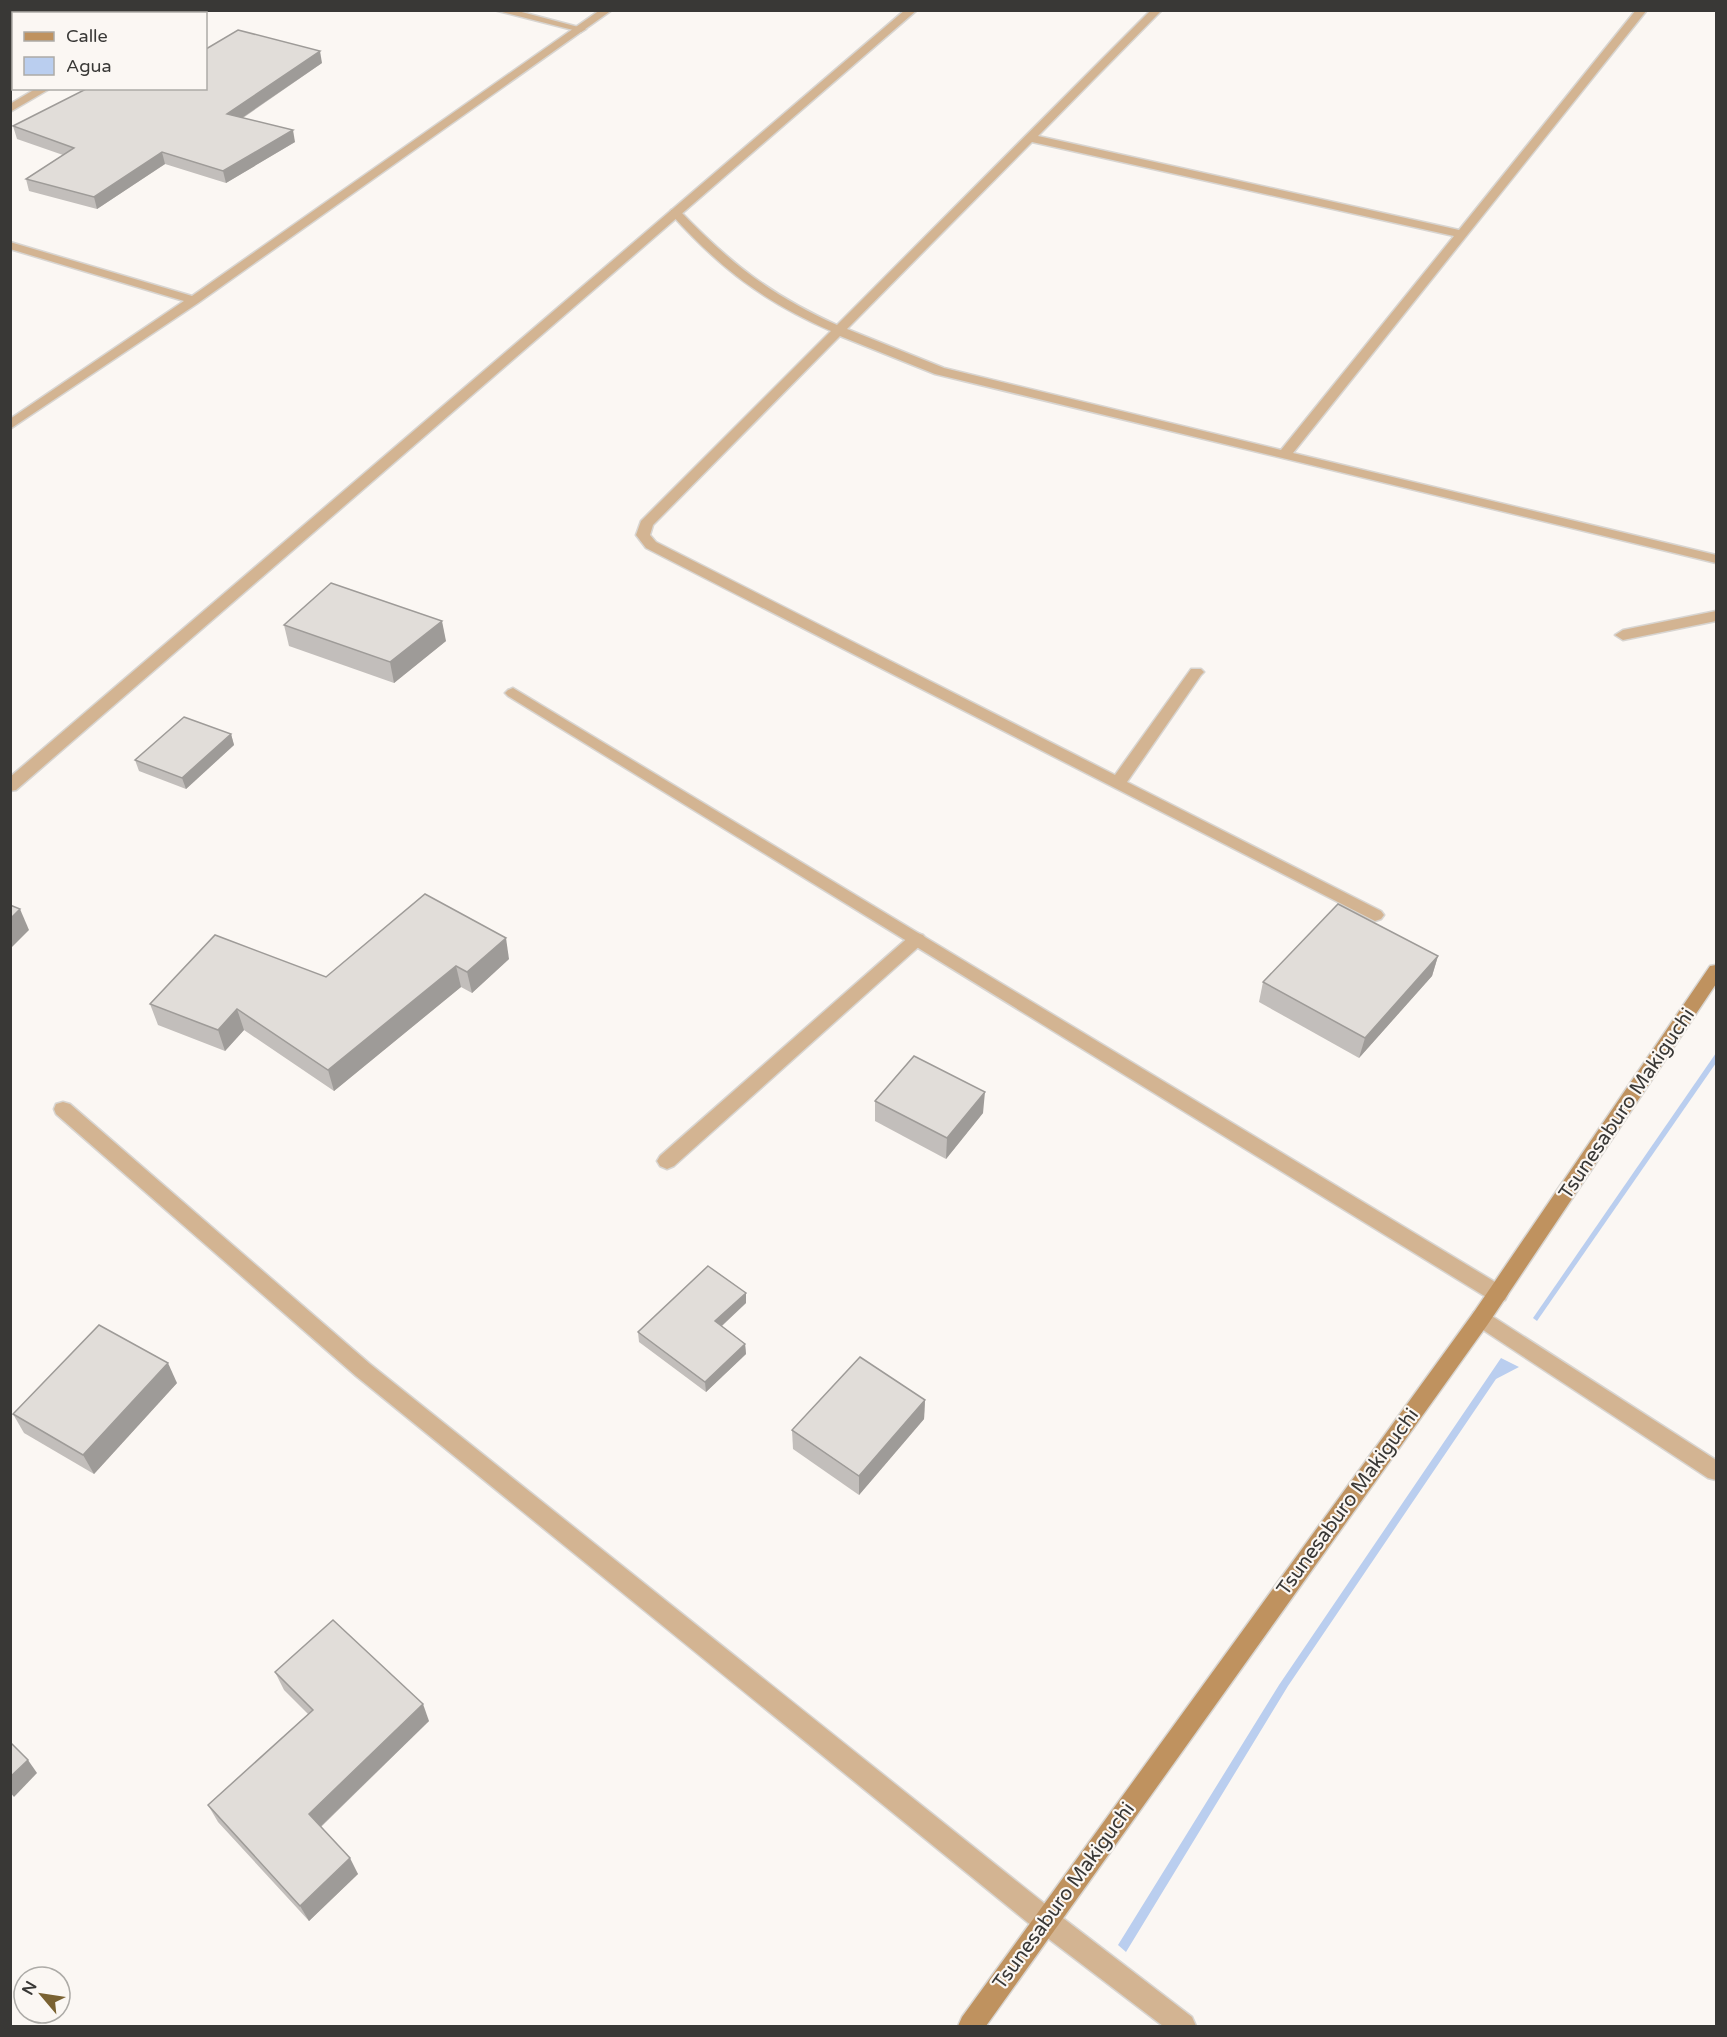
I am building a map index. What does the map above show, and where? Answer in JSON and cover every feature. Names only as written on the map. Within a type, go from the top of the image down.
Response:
[{"type":"street","points":[[499,10],[581,29]]},
{"type":"street","points":[[10,425],[194,300],[607,10]]},
{"type":"street","points":[[10,786],[912,10]]},
{"type":"street","points":[[1157,10],[646,524],[643,535],[651,545],[1375,915]]},
{"type":"street","points":[[1285,454],[1642,10]]},
{"type":"street","points":[[10,108],[42,90]]},
{"type":"street","points":[[1031,138],[1462,234]]},
{"type":"street","points":[[675,213],[711,251],[759,288],[839,332],[940,371],[1716,559]]},
{"type":"street","points":[[10,245],[194,300]]},
{"type":"street","points":[[1623,635],[1716,615]]},
{"type":"street","points":[[1117,783],[1196,672]]},
{"type":"street","points":[[513,693],[1498,1294]]},
{"type":"street","points":[[667,1161],[917,939]]},
{"type":"street","name":"Tsunesaburo Makiguchi","points":[[971,2026],[1498,1294],[1716,971]]},
{"type":"street","points":[[63,1109],[363,1370],[1046,1921],[1183,2026]]},
{"type":"street","points":[[1481,1318],[1716,1471]]},
{"type":"water","points":[[1716,1053],[1716,1063],[1537,1321],[1533,1318]]},
{"type":"water","points":[[1501,1358],[1519,1367],[1496,1379],[1288,1686],[1126,1952],[1118,1945],[1279,1685]]},
{"type":"building","points":[[238,30],[320,51],[227,114],[293,130],[223,171],[162,152],[94,197],[26,179],[74,148],[13,126],[84,90],[207,90],[207,48]]},
{"type":"building","points":[[331,583],[442,621],[390,662],[284,625]]},
{"type":"building","points":[[184,717],[231,734],[182,778],[135,760]]},
{"type":"building","points":[[425,894],[506,938],[467,972],[456,966],[328,1070],[237,1009],[218,1030],[150,1004],[215,935],[326,977]]},
{"type":"building","points":[[1338,904],[1438,956],[1365,1038],[1263,982]]},
{"type":"building","points":[[10,905],[20,909],[10,919]]},
{"type":"building","points":[[914,1056],[985,1092],[947,1138],[875,1101]]},
{"type":"building","points":[[708,1266],[746,1293],[715,1321],[745,1344],[705,1382],[638,1332]]},
{"type":"building","points":[[99,1325],[168,1363],[83,1455],[13,1414]]},
{"type":"building","points":[[860,1357],[925,1400],[859,1476],[792,1430]]},
{"type":"building","points":[[333,1620],[423,1704],[309,1814],[350,1858],[300,1906],[208,1805],[313,1710],[275,1672]]},
{"type":"building","points":[[10,1742],[28,1760],[10,1777]]}]
